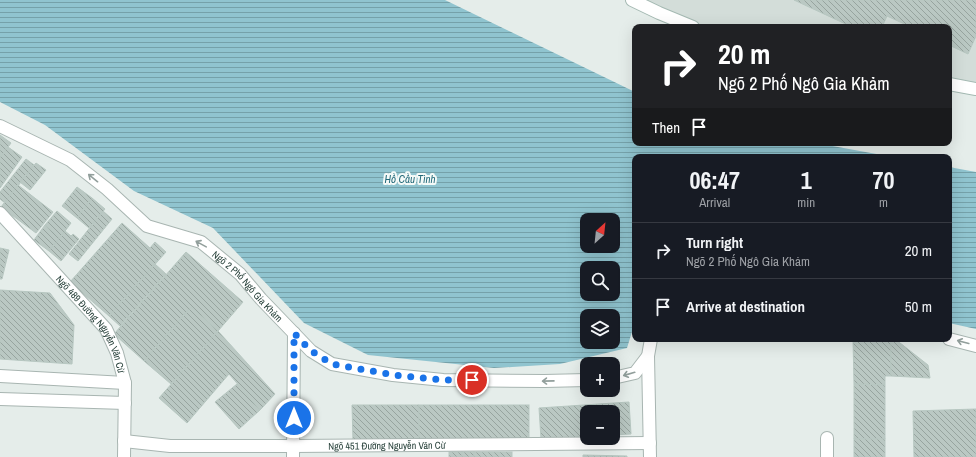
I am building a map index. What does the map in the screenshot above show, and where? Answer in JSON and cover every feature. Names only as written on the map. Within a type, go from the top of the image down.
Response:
[{"type":"street","points":[[632,0],[685,24]]},
{"type":"street","points":[[952,84],[976,88]]},
{"type":"street","name":"Ngõ 2 Phố Ngô Gia Khảm","points":[[0,126],[70,160],[107,190],[147,226],[201,242],[240,274],[261,299],[310,350],[332,364],[394,375],[443,380],[544,382],[580,380]]},
{"type":"street","name":"Ngõ 489 Đường Nguyễn Văn Cừ","points":[[0,213],[106,330],[118,353],[125,383],[124,457]]},
{"type":"street","points":[[294,333],[294,452]]},
{"type":"street","points":[[952,340],[976,346]]},
{"type":"street","points":[[650,342],[648,356],[650,457]]},
{"type":"street","points":[[620,376],[635,372],[648,356]]},
{"type":"street","points":[[0,376],[125,383]]},
{"type":"street","points":[[0,399],[125,403]]},
{"type":"street","points":[[827,438],[827,457]]},
{"type":"street","name":"Ngõ 451 Đường Nguyễn Văn Cừ","points":[[124,441],[170,446],[294,452],[650,443]]},
{"type":"shaded area","points":[[632,0],[976,0],[976,90],[952,88],[952,24],[680,24]]},
{"type":"water","name":"Hồ Cầu Tình","points":[[0,0],[445,0],[632,91],[632,146],[832,146],[876,154],[632,154],[632,332],[627,348],[589,357],[580,357],[580,359],[560,364],[494,368],[368,355],[304,323],[213,228],[134,191],[45,125],[0,102]]},
{"type":"water","points":[[952,168],[976,172],[976,329],[952,324]]},
{"type":"building","points":[[794,0],[976,0],[976,36],[968,54],[952,46],[952,24],[904,24],[887,16],[883,24],[846,24]]},
{"type":"building","points":[[0,135],[11,143],[0,158]]},
{"type":"building","points":[[8,147],[22,157],[0,188],[0,158]]},
{"type":"building","points":[[26,159],[34,165],[5,203],[0,199],[0,192]]},
{"type":"building","points":[[36,163],[46,170],[30,190],[20,182]]},
{"type":"building","points":[[18,185],[53,212],[36,233],[1,207]]},
{"type":"building","points":[[77,187],[92,198],[77,218],[62,206]]},
{"type":"building","points":[[92,198],[105,209],[89,228],[77,218]]},
{"type":"building","points":[[57,211],[71,223],[60,238],[45,225]]},
{"type":"building","points":[[103,211],[112,219],[78,261],[69,254]]},
{"type":"building","points":[[122,223],[150,248],[155,242],[166,252],[109,316],[70,282]]},
{"type":"building","points":[[45,225],[60,238],[49,251],[34,240]]},
{"type":"building","points":[[65,231],[71,236],[73,234],[79,239],[61,261],[49,251]]},
{"type":"building","points":[[0,248],[9,250],[2,279],[0,279]]},
{"type":"building","points":[[186,252],[243,302],[218,331],[191,307],[144,361],[114,334]]},
{"type":"building","points":[[155,264],[166,274],[120,326],[109,316]]},
{"type":"building","points":[[0,290],[50,293],[74,325],[72,364],[0,359]]},
{"type":"building","points":[[191,307],[218,331],[171,384],[144,361]]},
{"type":"building","points":[[218,331],[275,394],[260,410],[229,374],[187,423],[159,398]]},
{"type":"building","points":[[853,342],[891,342],[891,376],[885,376],[885,385],[854,384]]},
{"type":"building","points":[[891,342],[899,342],[928,365],[930,378],[891,376]]},
{"type":"building","points":[[237,384],[260,410],[239,429],[215,402]]},
{"type":"building","points":[[854,384],[885,385],[885,439],[854,439]]},
{"type":"building","points":[[629,402],[631,434],[620,435],[620,405],[584,405]]},
{"type":"building","points":[[352,405],[419,405],[419,442],[353,441]]},
{"type":"building","points":[[419,405],[529,405],[529,442],[419,442]]},
{"type":"building","points":[[580,405],[580,437],[541,439],[539,408]]},
{"type":"building","points":[[976,409],[976,457],[914,457],[913,411]]},
{"type":"building","points":[[854,439],[885,439],[885,457],[854,457]]},
{"type":"building","points":[[449,452],[462,452],[462,457],[449,457]]},
{"type":"building","points":[[462,452],[474,452],[474,457],[462,457]]},
{"type":"building","points":[[474,452],[512,452],[512,457],[474,457]]},
{"type":"building","points":[[583,455],[627,456],[627,457],[583,457]]},
{"type":"route","points":[[294,418],[294,333],[310,350],[332,364],[394,375],[443,380],[472,380]]}]
